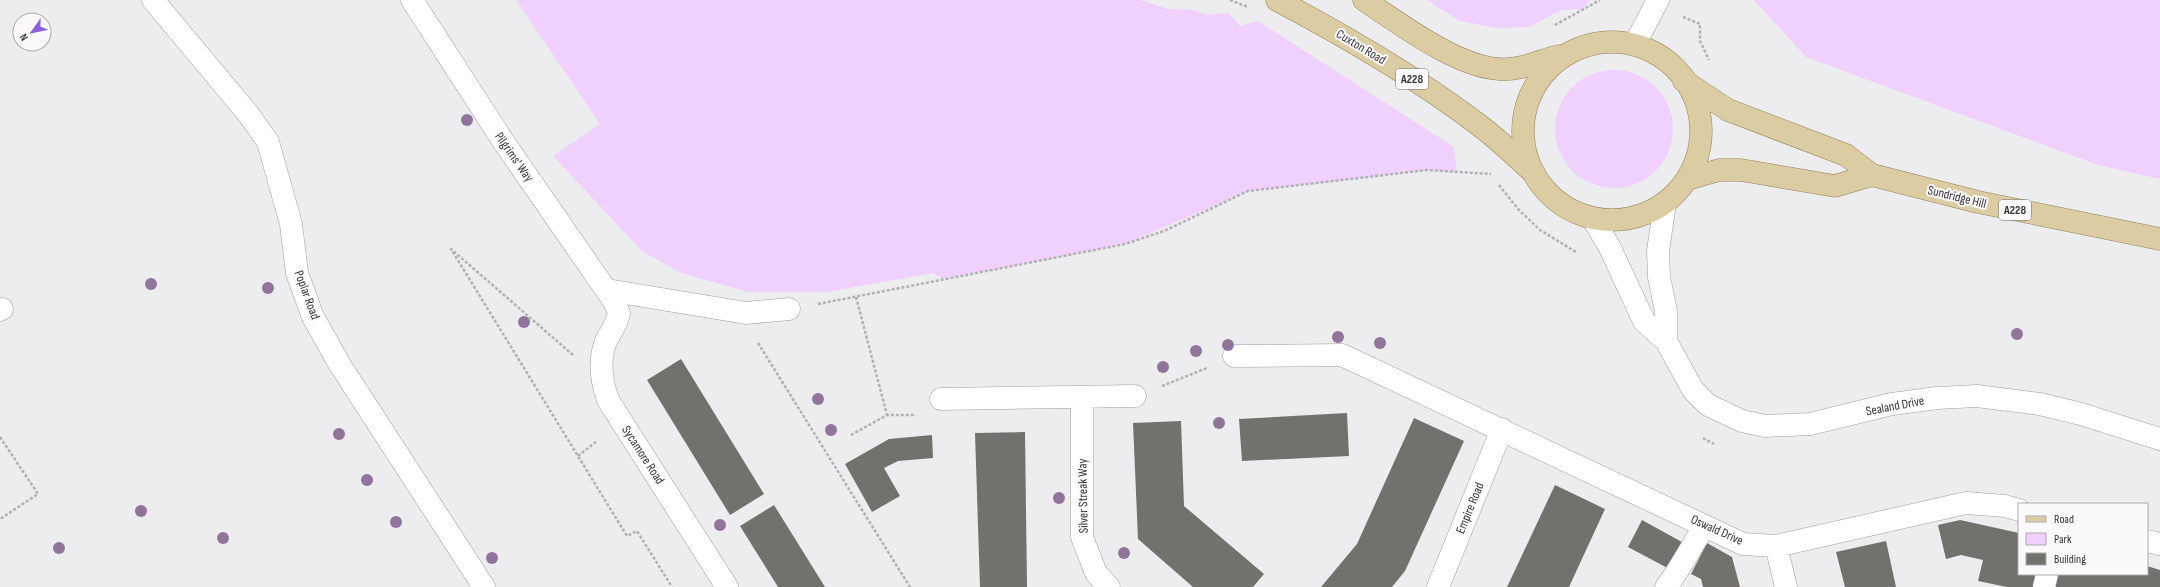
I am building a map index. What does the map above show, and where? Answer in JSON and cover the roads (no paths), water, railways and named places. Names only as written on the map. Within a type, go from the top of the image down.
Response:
[{"type":"main road","name":"Cuxton Road","points":[[1277,0],[1361,46],[1430,91],[1480,125],[1536,176]]},
{"type":"main road","points":[[1364,0],[1437,46],[1461,59],[1483,67],[1499,70],[1513,69],[1566,54]]},
{"type":"main road","points":[[1618,39],[1636,42],[1655,53],[1672,67],[1684,81],[1698,109],[1701,130],[1700,151],[1688,179],[1680,191],[1665,203],[1647,213],[1624,221],[1592,219],[1565,207],[1544,188],[1536,176],[1525,142],[1524,124],[1526,110],[1532,92],[1543,74],[1554,62],[1575,48],[1602,40],[1618,39]]},
{"type":"main road","name":"Sundridge Hill","points":[[1684,81],[1728,110],[1846,156],[1872,175],[1978,202],[2160,239]]},
{"type":"main road","points":[[1688,179],[1719,170],[1742,170],[1835,186],[1872,175]]},
{"type":"street","name":"Poplar Road","points":[[153,0],[249,115],[268,142],[291,224],[297,273],[313,316],[340,365],[484,587]]},
{"type":"street","name":"Pilgrims' Way","points":[[412,0],[503,141],[607,290],[619,313]]},
{"type":"street","points":[[1636,42],[1656,3]]},
{"type":"street","name":"Sealand Drive","points":[[1665,203],[1658,251],[1659,277],[1666,310],[1666,341]]},
{"type":"street","name":"Sealand Drive","points":[[1592,219],[1610,248],[1644,321],[1666,341],[1682,372],[1704,401],[1742,421],[1765,426],[1819,422],[1906,402],[1937,398],[1977,396],[2040,404],[2081,414],[2160,439]]},
{"type":"street","points":[[607,290],[746,313],[789,309]]},
{"type":"street","name":"Sycamore Road","points":[[619,313],[607,340],[601,366],[602,383],[608,400],[727,587]]},
{"type":"street","name":"Oswald Drive","points":[[1234,356],[1342,355],[1502,429],[1742,544],[1776,546],[1966,503],[2006,506],[2018,510]]},
{"type":"street","points":[[941,399],[1135,396]]},
{"type":"street","name":"Silver Streak Way","points":[[1082,398],[1082,537],[1096,574],[1109,587]]},
{"type":"street","name":"Empire Road","points":[[1438,587],[1502,429]]},
{"type":"street","points":[[1666,587],[1677,573],[1691,547],[1706,526]]},
{"type":"street","points":[[2148,541],[2160,544]]},
{"type":"street","points":[[1776,546],[1786,587]]},
{"type":"street","points":[[2044,587],[2046,575]]}]
